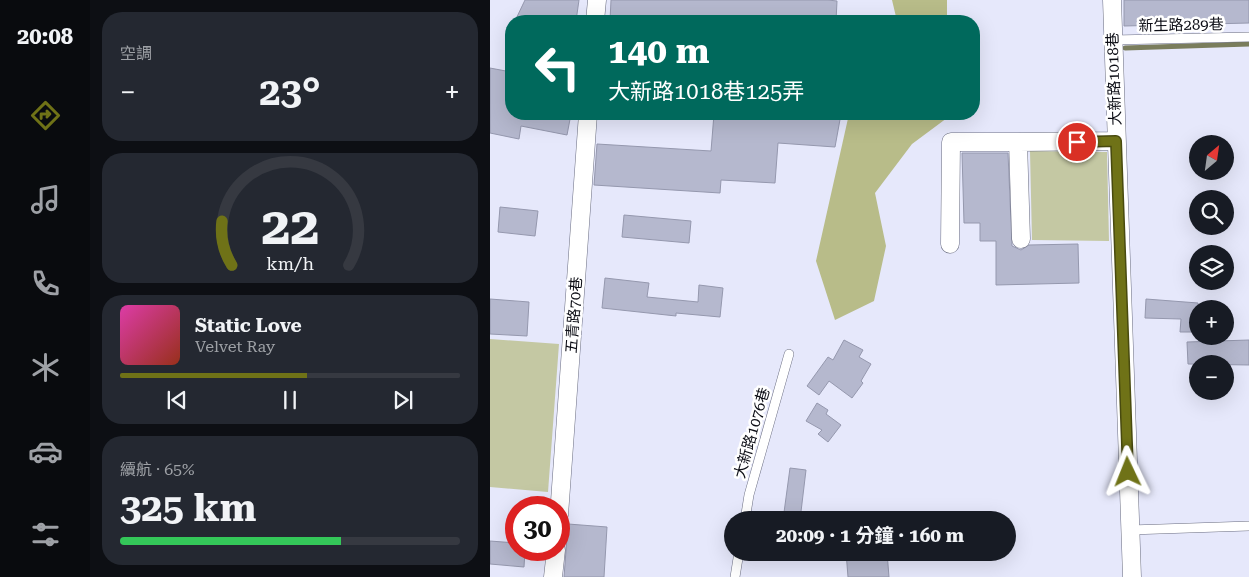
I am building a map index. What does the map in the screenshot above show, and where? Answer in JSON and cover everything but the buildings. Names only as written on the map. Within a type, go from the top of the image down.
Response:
[{"type":"street","points":[[596,15],[597,0]]},
{"type":"street","name":"大新路1018巷","points":[[1112,0],[1132,577]]},
{"type":"street","name":"五青路70巷","points":[[560,496],[588,120]]},
{"type":"street","points":[[950,244],[951,142],[1116,141]]},
{"type":"street","points":[[1018,142],[1021,239]]},
{"type":"street","points":[[553,577],[555,561]]},
{"type":"lane","name":"新生路289巷","points":[[1113,40],[1249,37]]},
{"type":"lane","name":"大新路1076巷","points":[[746,511],[789,354]]},
{"type":"lane","points":[[1130,530],[1249,526]]},
{"type":"lane","points":[[735,577],[738,561]]},
{"type":"green space","points":[[892,0],[947,0],[947,15],[896,15]]},
{"type":"green space","points":[[848,120],[944,120],[912,144],[875,193],[886,246],[874,301],[835,320],[816,261]]},
{"type":"green space","points":[[1030,151],[1107,152],[1109,241],[1032,240]]},
{"type":"green space","points":[[490,339],[559,344],[548,492],[490,487]]},
{"type":"waterway","points":[[1125,48],[1249,44]]},
{"type":"route","points":[[1077,142],[1116,141],[1128,472]]}]
